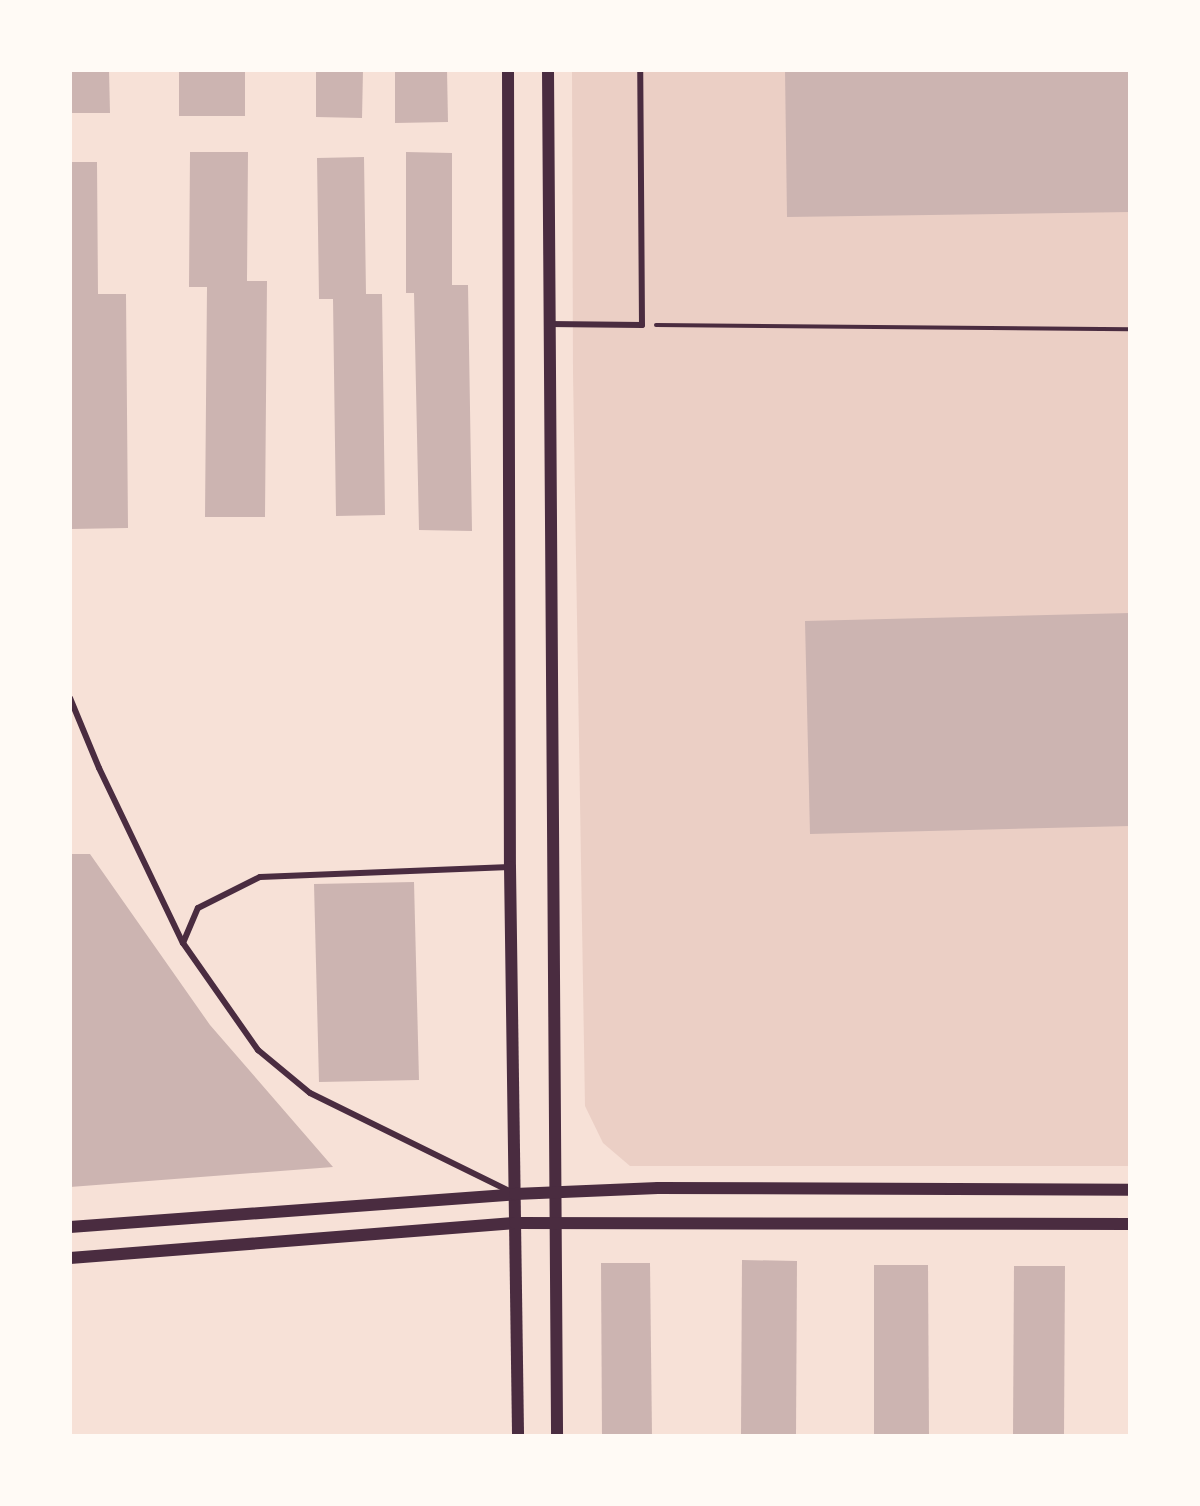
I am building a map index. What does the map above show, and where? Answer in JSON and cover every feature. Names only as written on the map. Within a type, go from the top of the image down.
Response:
[{"type":"main road","points":[[508,70],[510,867],[518,1436]]},
{"type":"main road","points":[[548,70],[557,1436]]},
{"type":"main road","points":[[70,1227],[514,1194],[658,1188],[1130,1190]]},
{"type":"main road","points":[[70,1258],[515,1222],[1130,1224]]},
{"type":"street","points":[[549,324],[642,325],[640,70]]},
{"type":"street","points":[[70,699],[99,768],[183,943],[258,1050],[310,1093],[514,1194]]},
{"type":"street","points":[[183,943],[198,908],[260,877],[510,867]]},
{"type":"path","points":[[642,325],[1130,329]]},
{"type":"shaded area","points":[[572,71],[1129,71],[1129,1166],[630,1166],[603,1143],[585,1106],[573,373]]},
{"type":"building","points":[[70,70],[109,70],[110,113],[70,113]]},
{"type":"building","points":[[179,70],[245,70],[245,116],[179,116]]},
{"type":"building","points":[[316,70],[363,70],[362,118],[316,117]]},
{"type":"building","points":[[395,70],[447,70],[448,122],[395,123]]},
{"type":"building","points":[[785,70],[1130,70],[1130,212],[787,217]]},
{"type":"building","points":[[190,152],[248,152],[247,281],[267,281],[265,517],[205,517],[207,287],[189,287]]},
{"type":"building","points":[[406,152],[452,153],[452,285],[468,285],[472,531],[419,530],[414,293],[406,293]]},
{"type":"building","points":[[364,157],[366,294],[382,294],[385,515],[336,516],[333,299],[319,299],[317,158]]},
{"type":"building","points":[[70,162],[97,162],[98,294],[126,294],[128,528],[71,529]]},
{"type":"building","points":[[1130,613],[1130,826],[810,834],[805,621]]},
{"type":"building","points":[[70,854],[90,854],[210,1025],[333,1167],[70,1187]]},
{"type":"building","points":[[414,882],[419,1080],[319,1082],[314,884]]},
{"type":"building","points":[[742,1260],[797,1261],[796,1436],[741,1436]]},
{"type":"building","points":[[601,1263],[650,1263],[652,1436],[602,1436]]},
{"type":"building","points":[[874,1265],[928,1265],[929,1436],[874,1436]]},
{"type":"building","points":[[1014,1266],[1065,1266],[1064,1436],[1013,1436]]}]
